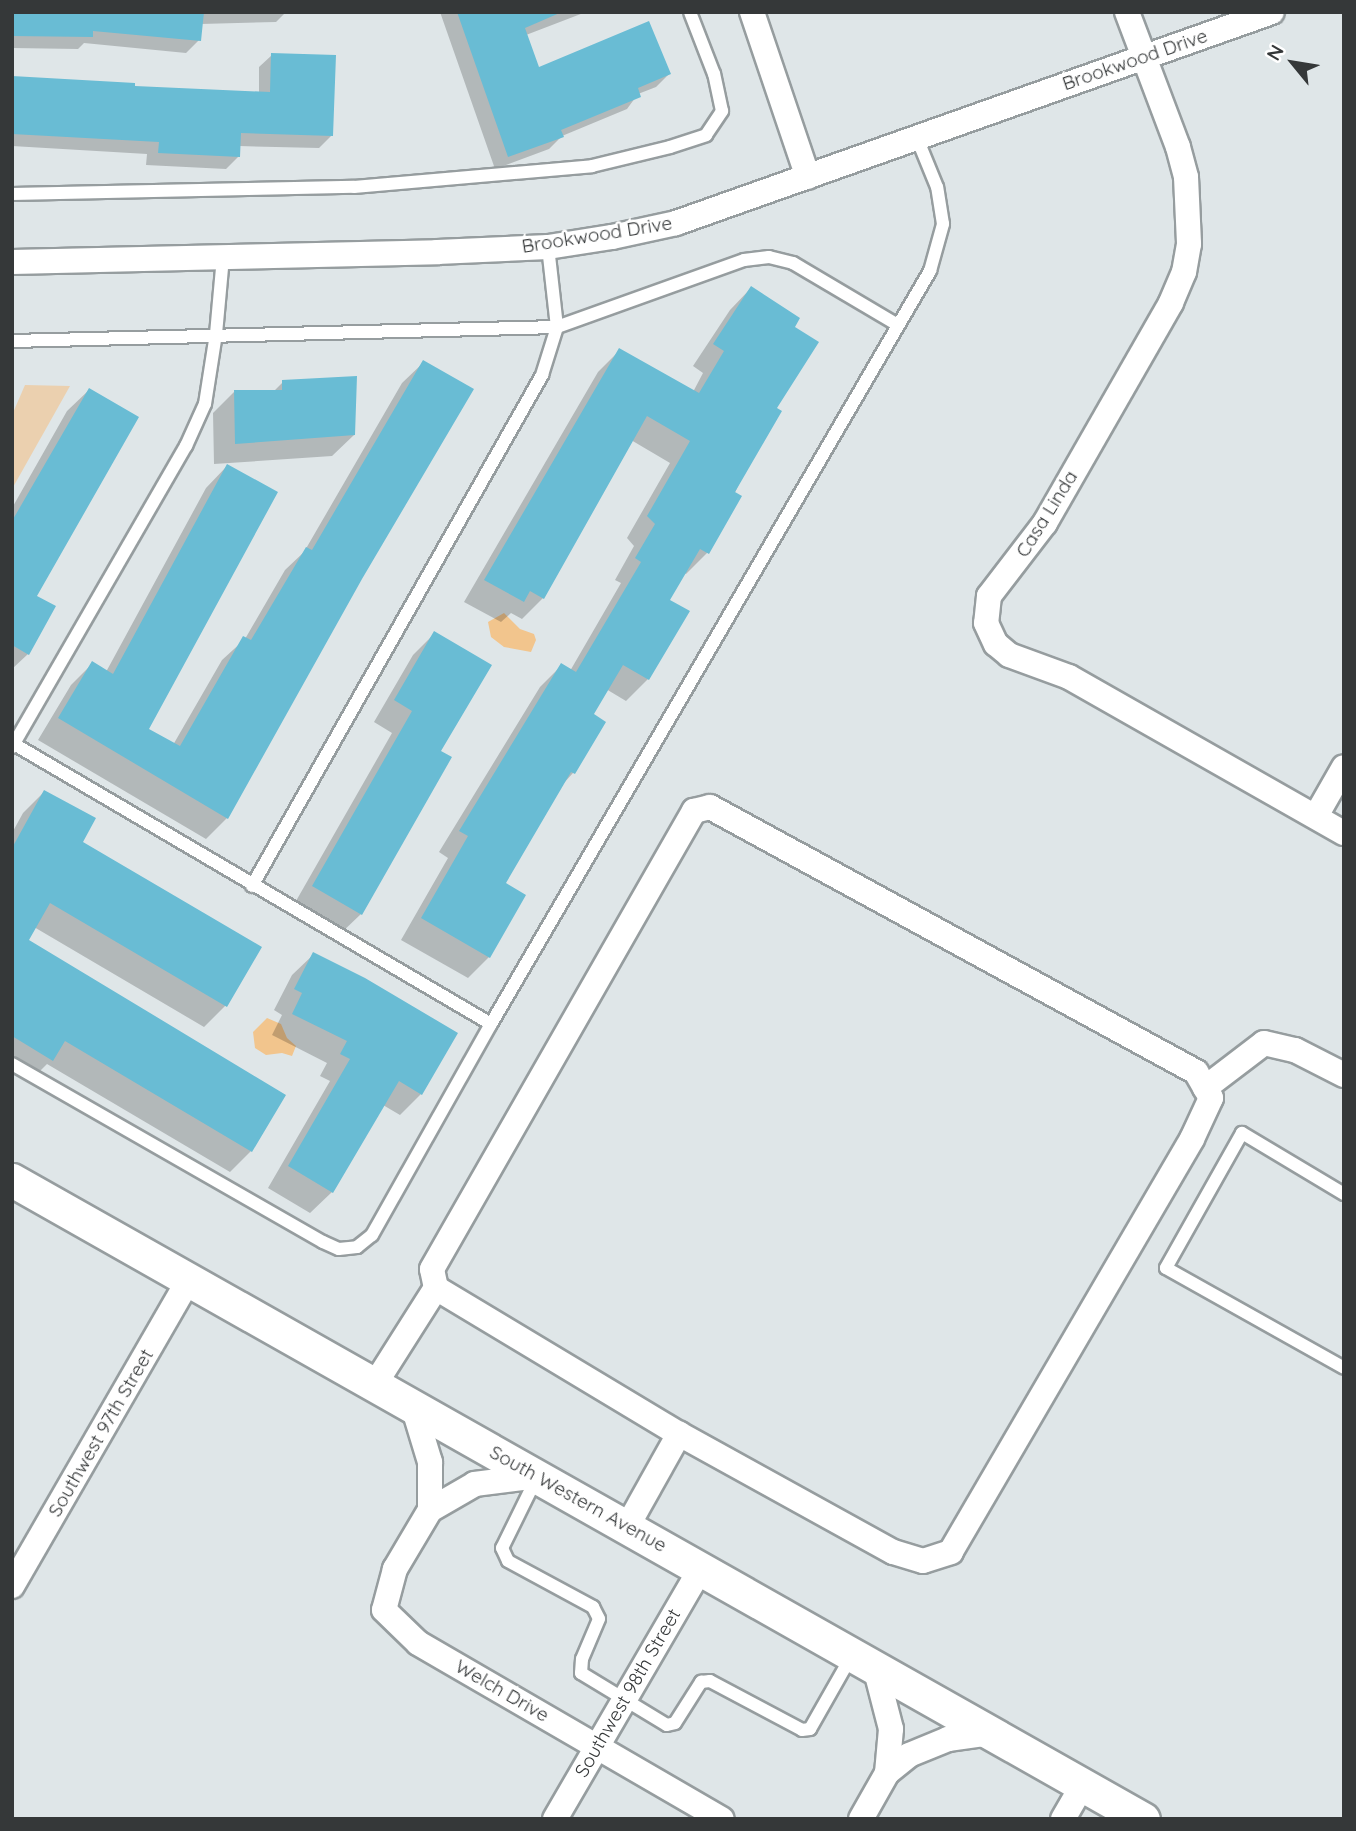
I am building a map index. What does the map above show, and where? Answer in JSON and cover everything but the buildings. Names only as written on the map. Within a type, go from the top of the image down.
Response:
[{"type":"main road","name":"South Western Avenue","points":[[12,1180],[1143,1819]]},
{"type":"street","points":[[752,12],[808,177]]},
{"type":"street","name":"Casa Linda","points":[[1126,12],[1178,147],[1186,177],[1189,244],[1184,272],[1171,303],[1045,523],[989,596],[986,623],[996,644],[1009,655],[1069,677],[1344,833]]},
{"type":"street","name":"Brookwood Drive","points":[[12,262],[548,247],[676,223],[1272,12]]},
{"type":"street","points":[[1315,816],[1344,767]]},
{"type":"street","points":[[375,1384],[436,1289],[432,1269],[694,811],[710,807],[1196,1072],[1211,1098],[1192,1139],[951,1552],[923,1560],[894,1552],[679,1434],[436,1289]]},
{"type":"street","points":[[1206,1088],[1264,1043],[1296,1050],[1344,1075]]},
{"type":"street","name":"Southwest 97th Street","points":[[12,1586],[189,1279]]},
{"type":"street","points":[[413,1406],[430,1462],[430,1510]]},
{"type":"street","points":[[627,1527],[679,1434]]},
{"type":"street","name":"Welch Drive","points":[[538,1476],[475,1483],[430,1510],[395,1569],[384,1610],[418,1643],[722,1819]]},
{"type":"street","name":"Southwest 98th Street","points":[[555,1819],[701,1568]]},
{"type":"street","points":[[861,1819],[887,1773],[891,1729],[864,1660]]},
{"type":"street","points":[[887,1773],[928,1746],[948,1739],[991,1733]]},
{"type":"street","points":[[1063,1819],[1083,1785]]},
{"type":"lane","points":[[12,194],[354,187],[592,166],[670,147],[706,135],[722,111],[713,74],[690,12]]},
{"type":"lane","points":[[12,1064],[339,1249],[357,1247],[372,1234],[491,1024],[930,271],[943,224],[937,187],[917,138]]},
{"type":"lane","points":[[252,886],[542,375],[557,327],[548,247]]},
{"type":"lane","points":[[223,257],[216,334],[205,404],[186,446],[13,746],[491,1024]]},
{"type":"lane","points":[[12,341],[557,327],[744,260],[769,257],[793,262],[898,325]]},
{"type":"lane","points":[[1344,1194],[1242,1133],[1166,1268],[1344,1368]]},
{"type":"lane","points":[[538,1476],[502,1548],[508,1561],[593,1607],[599,1619],[582,1659],[581,1673],[667,1725],[675,1723],[701,1682],[710,1681],[802,1730],[810,1728],[864,1660]]},
{"type":"shaded area","points":[[25,385],[70,386],[12,489],[12,415]]},
{"type":"shaded area","points":[[504,613],[520,629],[534,634],[536,640],[531,652],[504,647],[491,637],[488,622]]},
{"type":"shaded area","points":[[267,1018],[281,1024],[287,1038],[296,1046],[292,1056],[282,1053],[266,1055],[255,1048],[253,1032]]}]
